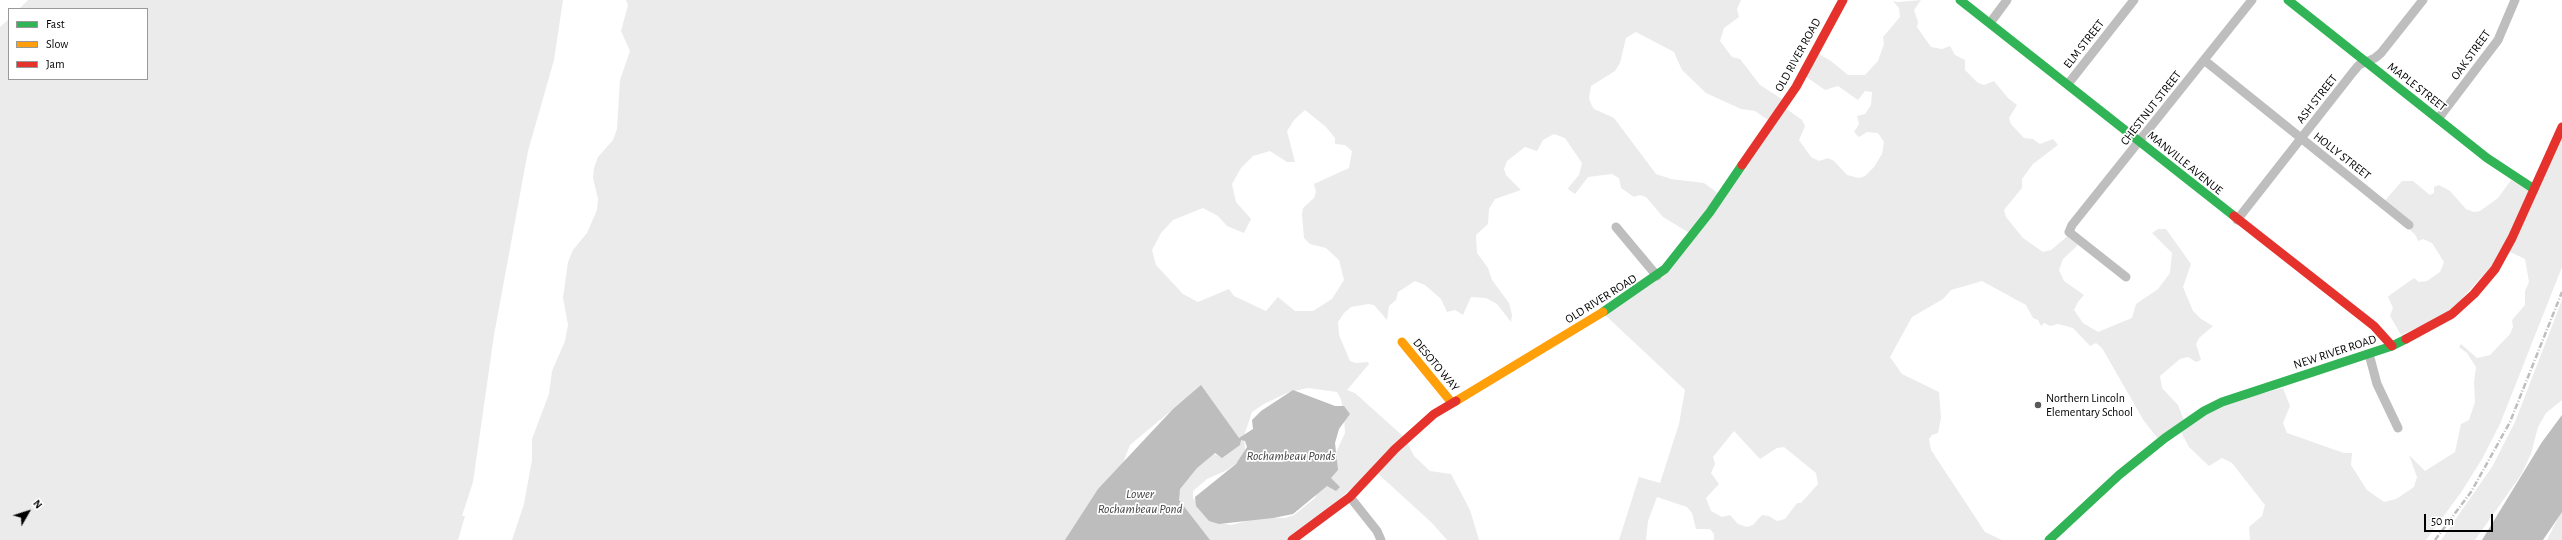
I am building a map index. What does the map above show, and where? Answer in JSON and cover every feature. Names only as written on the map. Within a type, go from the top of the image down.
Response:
[{"type":"street","name":"OLD RIVER ROAD","points":[[1292,540],[1350,497],[1418,426],[1452,403],[1602,314],[1657,276],[1681,251],[1775,119],[1796,86],[1843,0]]},
{"type":"street","name":"MANVILLE AVENUE","points":[[1960,0],[2068,84],[2237,220],[2374,326],[2392,346]]},
{"type":"street","points":[[1990,23],[2007,0]]},
{"type":"street","name":"ELM STREET","points":[[2068,84],[2134,0]]},
{"type":"street","name":"CHESTNUT STREET","points":[[2126,277],[2069,232],[2072,225],[2140,142],[2252,0]]},
{"type":"street","name":"MAPLE STREET","points":[[2288,0],[2438,119],[2521,182],[2534,189]]},
{"type":"street","name":"ASH STREET","points":[[2237,220],[2353,72],[2359,65],[2381,52],[2423,0]]},
{"type":"street","name":"OAK STREET","points":[[2438,119],[2498,40],[2516,0]]},
{"type":"street","name":"HOLLY STREET","points":[[2204,60],[2410,225]]},
{"type":"street","name":"NEW RIVER ROAD","points":[[2049,540],[2119,475],[2190,419],[2222,402],[2392,346],[2452,314],[2474,294],[2495,269],[2512,238],[2562,127]]},
{"type":"street","points":[[1616,227],[1657,276]]},
{"type":"street","name":"DESOTO WAY","points":[[1402,342],[1452,403]]},
{"type":"street","points":[[2369,354],[2377,384],[2398,428]]},
{"type":"street","points":[[1350,497],[1376,530],[1381,540]]},
{"type":"shaded area","points":[[28,0],[563,0],[554,60],[528,151],[494,335],[473,482],[462,516],[465,516],[458,540],[0,540],[0,27],[8,20],[8,80],[148,80],[148,8],[20,8]]},
{"type":"shaded area","points":[[626,0],[1741,0],[1737,9],[1739,17],[1724,28],[1720,41],[1732,57],[1740,59],[1760,85],[1785,101],[1784,107],[1802,120],[1805,126],[1799,140],[1811,157],[1819,161],[1828,158],[1834,161],[1847,175],[1859,178],[1865,176],[1874,167],[1882,154],[1884,142],[1878,133],[1867,132],[1859,137],[1854,132],[1859,124],[1857,116],[1865,114],[1871,105],[1872,92],[1865,91],[1858,100],[1838,86],[1825,90],[1805,76],[1815,52],[1831,61],[1848,75],[1865,75],[1878,61],[1884,44],[1883,37],[1900,17],[1899,8],[1893,1],[1921,0],[1914,10],[1918,22],[1917,27],[1931,47],[1942,49],[1950,46],[1955,55],[1965,60],[1965,70],[1978,83],[1984,85],[1994,81],[2008,98],[2017,105],[2009,118],[2011,124],[2024,138],[2033,139],[2040,144],[2053,139],[2058,145],[2033,164],[2022,179],[2022,188],[2004,210],[2006,217],[2023,238],[2043,252],[2051,250],[2069,235],[2078,245],[2063,259],[2059,270],[2064,281],[2084,295],[2074,310],[2083,323],[2098,332],[2132,318],[2136,304],[2158,289],[2170,273],[2172,253],[2152,233],[2158,229],[2166,229],[2191,264],[2183,287],[2193,311],[2201,319],[2213,326],[2199,338],[2196,344],[2201,360],[2196,362],[2188,357],[2180,359],[2160,376],[2162,388],[2178,405],[2185,423],[2222,404],[2283,388],[2290,406],[2283,423],[2287,433],[2344,453],[2352,453],[2351,465],[2367,490],[2384,502],[2396,499],[2414,487],[2417,477],[2409,455],[2425,471],[2455,452],[2461,424],[2469,420],[2475,402],[2474,382],[2476,367],[2467,353],[2459,347],[2461,344],[2477,358],[2490,355],[2510,334],[2513,327],[2512,320],[2525,305],[2525,291],[2529,282],[2525,259],[2506,250],[2448,314],[2401,335],[2390,316],[2393,308],[2388,297],[2414,278],[2419,282],[2427,281],[2440,272],[2444,262],[2432,243],[2423,239],[2418,241],[2416,236],[2403,222],[2381,205],[2402,181],[2413,181],[2430,195],[2434,193],[2434,187],[2439,185],[2450,191],[2466,209],[2474,212],[2480,211],[2498,198],[2511,180],[2529,188],[2562,124],[2562,267],[2500,424],[2482,459],[2462,491],[2426,540],[2250,540],[2249,527],[2262,516],[2265,505],[2232,463],[2222,458],[2209,466],[2189,447],[2179,428],[2159,440],[2144,421],[2102,348],[2096,343],[2090,346],[2073,328],[2058,324],[2050,326],[2044,323],[2041,326],[2038,320],[2033,318],[2026,305],[1982,281],[1951,290],[1943,299],[1912,317],[1890,357],[1902,374],[1939,392],[1941,418],[1938,433],[1932,435],[1929,439],[1931,450],[1985,532],[2002,540],[1714,540],[1714,534],[1710,529],[1696,529],[1692,513],[1687,507],[1657,497],[1648,521],[1646,540],[1619,540],[1639,477],[1660,483],[1679,424],[1685,390],[1603,313],[1646,283],[1691,234],[1663,217],[1646,197],[1640,195],[1634,197],[1621,188],[1619,178],[1612,174],[1588,177],[1575,194],[1569,190],[1568,188],[1579,175],[1582,163],[1565,138],[1554,134],[1543,140],[1537,151],[1525,147],[1507,161],[1504,169],[1506,175],[1521,190],[1495,199],[1489,209],[1488,224],[1476,235],[1477,253],[1488,268],[1492,280],[1509,303],[1512,315],[1511,322],[1497,304],[1486,298],[1471,297],[1463,315],[1455,310],[1447,312],[1441,299],[1425,285],[1415,281],[1398,292],[1396,300],[1389,306],[1387,320],[1374,305],[1368,304],[1351,307],[1344,313],[1338,322],[1339,335],[1350,361],[1356,363],[1368,362],[1369,364],[1347,390],[1355,393],[1405,438],[1414,456],[1430,471],[1451,474],[1470,510],[1479,540],[1447,540],[1432,523],[1374,470],[1290,540],[1207,540],[1169,489],[1212,453],[1219,456],[1226,452],[1204,395],[1179,404],[1130,445],[1114,486],[1068,540],[512,540],[524,504],[532,460],[532,439],[549,394],[552,371],[565,341],[568,325],[563,298],[568,262],[573,250],[587,233],[597,210],[598,199],[593,178],[594,168],[598,157],[613,140],[617,129],[620,80],[630,51],[621,31],[628,5]],"holes":[[[1636,32],[1674,52],[1682,70],[1706,93],[1741,109],[1755,111],[1771,122],[1719,194],[1704,183],[1671,179],[1656,174],[1614,118],[1594,109],[1591,104],[1589,98],[1591,86],[1615,71],[1620,63],[1626,38]],[[1305,110],[1326,127],[1335,138],[1335,144],[1345,145],[1352,151],[1349,168],[1314,184],[1316,192],[1314,198],[1303,208],[1302,214],[1304,238],[1310,244],[1326,248],[1339,260],[1344,280],[1332,299],[1313,311],[1295,311],[1278,297],[1266,311],[1234,296],[1229,289],[1198,302],[1183,294],[1156,265],[1152,250],[1161,233],[1173,220],[1203,208],[1218,216],[1227,226],[1244,233],[1251,219],[1236,202],[1232,184],[1241,168],[1253,156],[1270,151],[1287,162],[1295,162],[1287,131],[1294,120]],[[1308,388],[1337,392],[1341,399],[1345,433],[1315,498],[1294,515],[1285,518],[1263,517],[1231,525],[1216,522],[1193,498],[1193,491],[1207,479],[1227,470],[1241,460],[1245,449],[1244,436],[1252,412],[1264,404],[1289,392]],[[1734,431],[1760,459],[1777,448],[1784,447],[1816,473],[1818,484],[1801,503],[1797,503],[1785,519],[1777,521],[1769,516],[1762,515],[1753,525],[1747,527],[1738,524],[1730,515],[1722,517],[1711,511],[1706,498],[1719,484],[1711,473],[1715,464],[1713,457]]]},
{"type":"shaded area","points":[[2562,300],[2562,400],[2546,413],[2538,427],[2531,454],[2521,475],[2475,540],[2441,540],[2492,467],[2515,422]]},
{"type":"shaded area","points":[[2562,510],[2562,540],[2547,540]]},
{"type":"water","points":[[1201,385],[1239,438],[1253,429],[1252,420],[1261,411],[1293,390],[1335,406],[1344,406],[1350,414],[1339,429],[1335,443],[1338,470],[1331,478],[1340,487],[1336,491],[1327,486],[1293,514],[1273,518],[1219,524],[1209,521],[1196,506],[1195,497],[1236,464],[1247,447],[1245,441],[1241,440],[1240,445],[1222,458],[1215,453],[1197,468],[1180,489],[1179,500],[1210,540],[1065,540],[1098,489],[1173,409]]},
{"type":"water","points":[[2562,415],[2562,512],[2543,540],[2482,540],[2542,442]]},
{"type":"railway","points":[[2435,540],[2471,492],[2510,422],[2562,292]]},
{"type":"traffic: fast","points":[[1960,0],[2234,216]]},
{"type":"traffic: fast","points":[[2288,0],[2487,158],[2534,189]]},
{"type":"traffic: fast","points":[[1603,312],[1665,269],[1710,212],[1742,165]]},
{"type":"traffic: fast","points":[[2049,540],[2119,475],[2165,438],[2204,411],[2222,402],[2392,346],[2406,339]]},
{"type":"traffic: slow","points":[[1456,401],[1603,312]]},
{"type":"traffic: slow","points":[[1402,342],[1452,403]]},
{"type":"traffic: jam","points":[[1742,165],[1796,87],[1843,0]]},
{"type":"traffic: jam","points":[[2406,339],[2452,314],[2474,294],[2495,269],[2512,238],[2562,127]]},
{"type":"traffic: jam","points":[[2234,216],[2374,326],[2392,346]]},
{"type":"traffic: jam","points":[[1292,540],[1350,497],[1395,449],[1434,414],[1456,401]]},
{"type":"place","name":"Northern Lincoln Elementary School","points":[[2038,405]]},
{"type":"water label","name":"Rochambeau Ponds","points":[[1291,456]]},
{"type":"water label","name":"Lower Rochambeau Pond","points":[[1140,502]]}]
